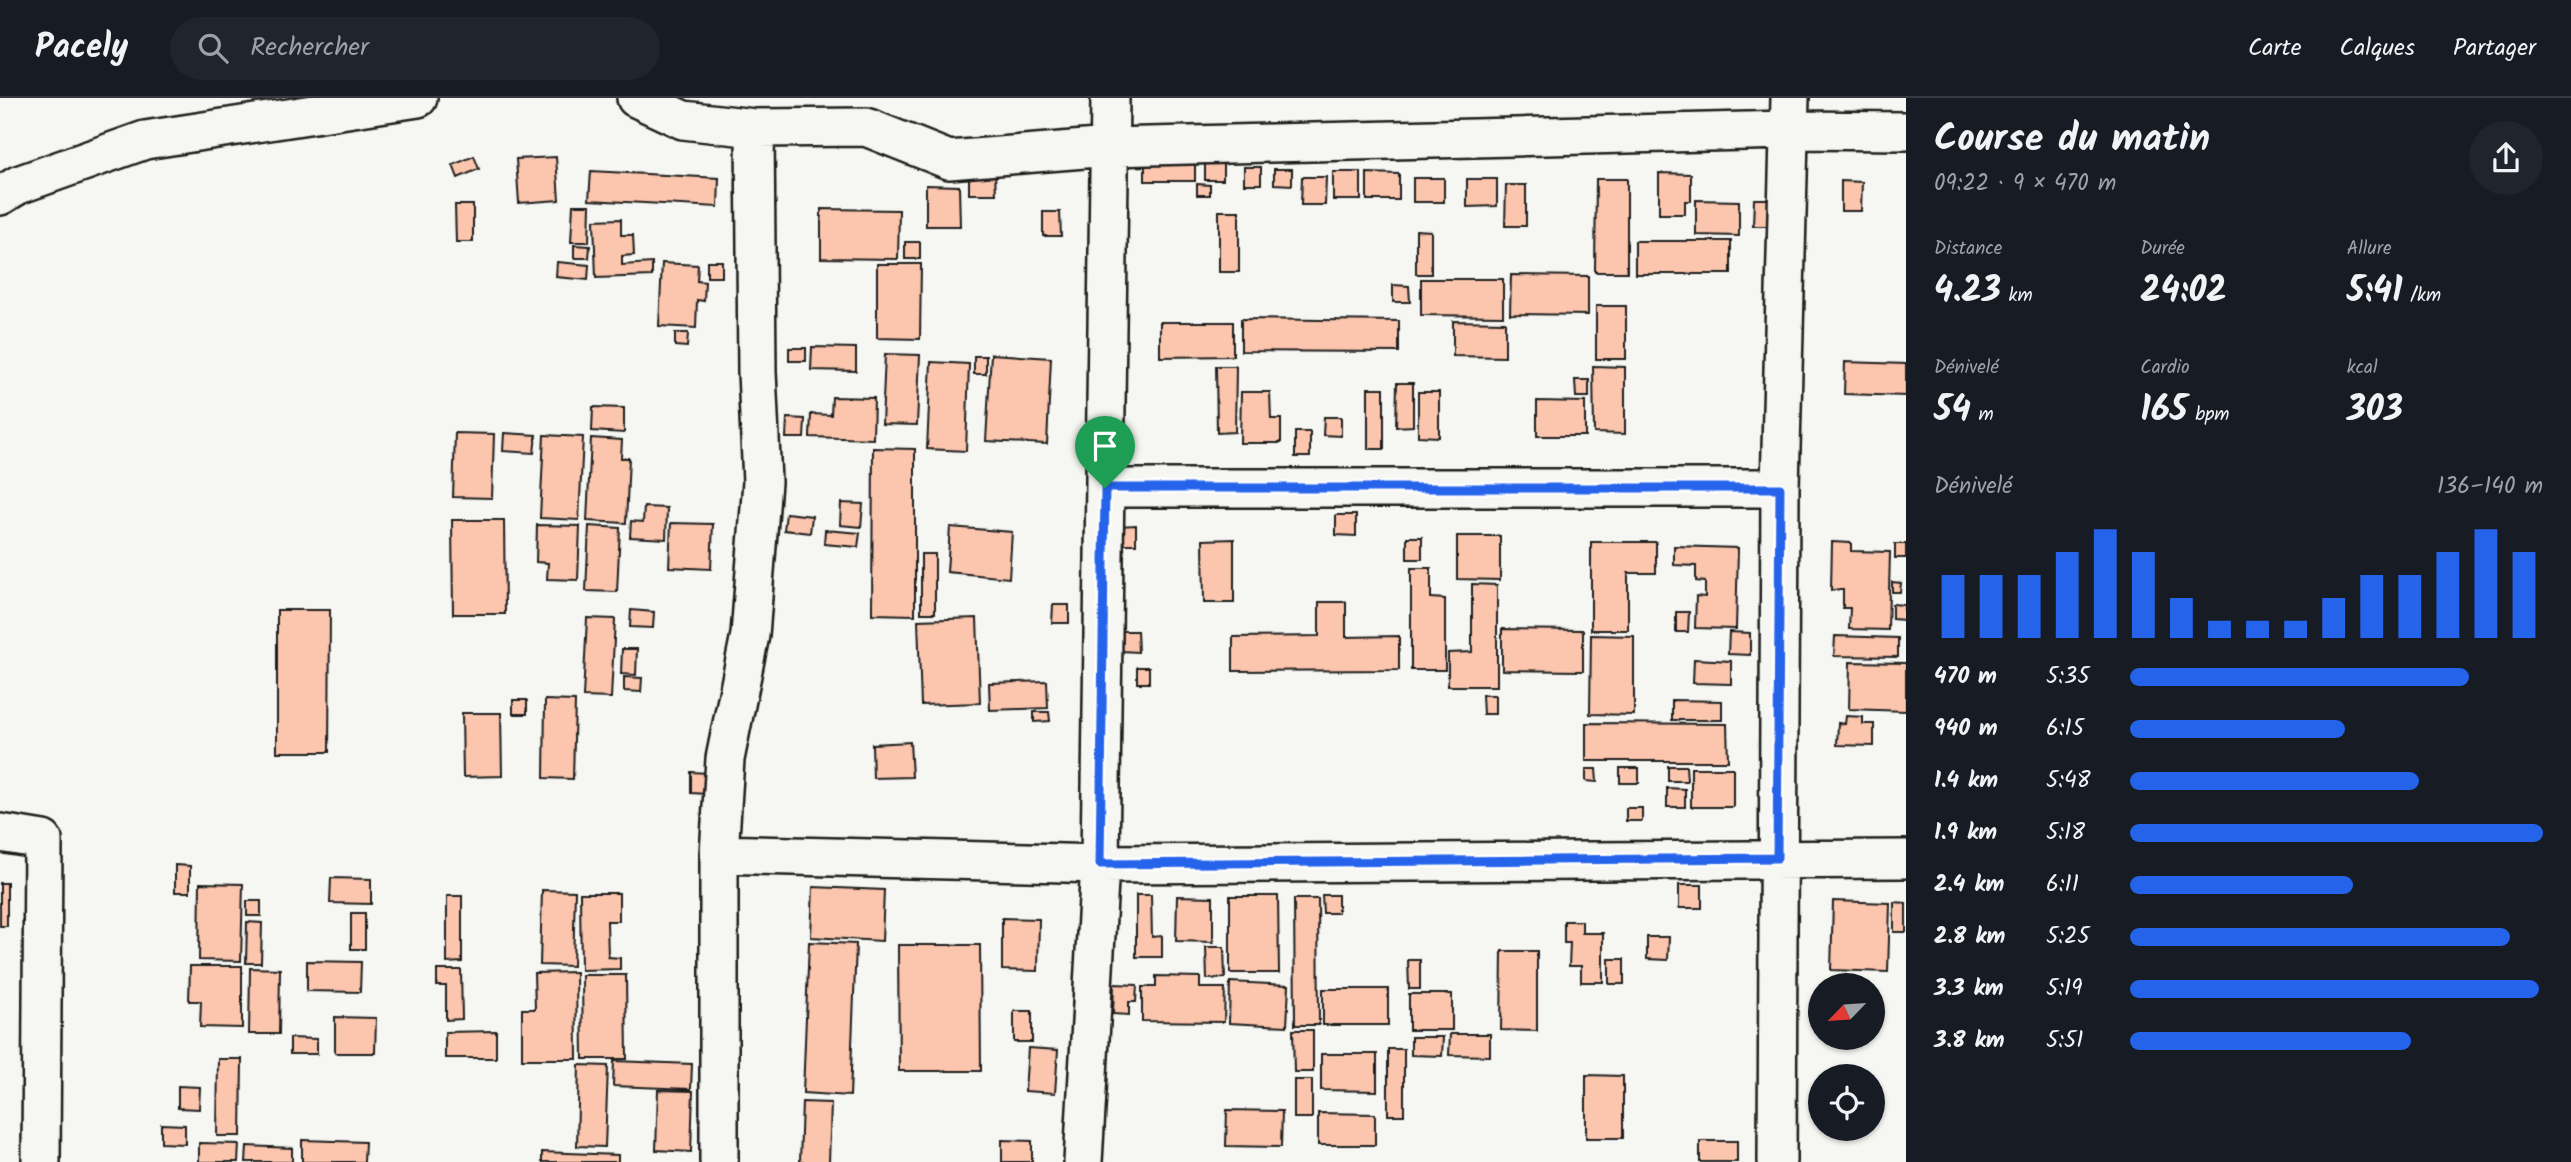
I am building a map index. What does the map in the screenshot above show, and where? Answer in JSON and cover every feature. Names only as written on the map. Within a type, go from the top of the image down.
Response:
[{"type":"street","points":[[0,196],[18,185],[145,140],[418,98]]},
{"type":"street","points":[[636,98],[683,120],[755,128],[866,127],[949,160],[1110,147],[1790,114],[1906,131]]},
{"type":"street","points":[[1083,1162],[1100,864],[1110,98]]},
{"type":"street","points":[[1777,1162],[1780,488],[1790,114]]},
{"type":"street","points":[[719,1162],[719,854],[726,759],[750,635],[762,482],[757,372],[755,128]]},
{"type":"street","points":[[1105,488],[1780,488]]},
{"type":"street","points":[[0,833],[43,840],[41,1162]]},
{"type":"street","points":[[719,854],[1100,864],[1906,859]]},
{"type":"building","points":[[474,156],[479,169],[458,178],[453,165]]},
{"type":"building","points":[[556,157],[559,200],[519,203],[516,159]]},
{"type":"building","points":[[1145,157],[1195,157],[1195,181],[1145,181]]},
{"type":"building","points":[[1205,158],[1223,158],[1223,180],[1205,180]]},
{"type":"building","points":[[1244,167],[1261,167],[1261,184],[1244,184]]},
{"type":"building","points":[[1274,169],[1292,169],[1292,185],[1274,184]]},
{"type":"building","points":[[591,171],[719,178],[718,207],[589,200]]},
{"type":"building","points":[[1333,172],[1361,172],[1361,200],[1333,200]]},
{"type":"building","points":[[969,173],[995,173],[996,194],[969,194]]},
{"type":"building","points":[[1367,173],[1399,174],[1399,200],[1367,200]]},
{"type":"building","points":[[1659,173],[1691,174],[1691,201],[1685,201],[1685,214],[1659,214]]},
{"type":"building","points":[[1302,177],[1326,177],[1325,205],[1301,205]]},
{"type":"building","points":[[1413,178],[1444,178],[1444,202],[1413,202]]},
{"type":"building","points":[[1467,179],[1497,179],[1497,206],[1467,207]]},
{"type":"building","points":[[1596,179],[1627,179],[1627,272],[1595,272]]},
{"type":"building","points":[[1841,181],[1862,182],[1861,211],[1841,211]]},
{"type":"building","points":[[1197,184],[1210,185],[1210,195],[1197,195]]},
{"type":"building","points":[[926,185],[959,186],[960,226],[926,226]]},
{"type":"building","points":[[1506,185],[1526,185],[1526,226],[1505,226]]},
{"type":"building","points":[[1754,199],[1771,199],[1771,226],[1753,226]]},
{"type":"building","points":[[1696,200],[1739,201],[1739,236],[1696,235]]},
{"type":"building","points":[[455,205],[473,205],[473,242],[456,242]]},
{"type":"building","points":[[573,205],[590,205],[589,242],[571,242]]},
{"type":"building","points":[[821,209],[899,210],[898,259],[821,258]]},
{"type":"building","points":[[1219,211],[1239,211],[1239,272],[1219,272]]},
{"type":"building","points":[[1043,212],[1060,212],[1061,236],[1043,236]]},
{"type":"building","points":[[621,219],[621,235],[633,235],[634,255],[622,256],[622,265],[652,263],[652,276],[596,278],[594,220]]},
{"type":"building","points":[[1416,230],[1431,231],[1431,274],[1416,274]]},
{"type":"building","points":[[1635,241],[1731,241],[1731,274],[1635,274]]},
{"type":"building","points":[[905,242],[920,242],[920,259],[905,259]]},
{"type":"building","points":[[574,245],[590,246],[589,258],[574,258]]},
{"type":"building","points":[[707,261],[722,261],[722,277],[707,277]]},
{"type":"building","points":[[557,262],[589,265],[588,280],[556,277]]},
{"type":"building","points":[[662,263],[698,265],[697,281],[705,282],[704,301],[697,300],[696,328],[659,326]]},
{"type":"building","points":[[877,264],[921,264],[920,339],[877,338]]},
{"type":"building","points":[[1511,275],[1588,276],[1588,315],[1510,314]]},
{"type":"building","points":[[1421,279],[1503,279],[1503,316],[1421,315]]},
{"type":"building","points":[[1393,285],[1409,286],[1410,302],[1393,302]]},
{"type":"building","points":[[1596,306],[1626,306],[1626,359],[1596,359]]},
{"type":"building","points":[[1241,319],[1399,321],[1399,352],[1241,351]]},
{"type":"building","points":[[1453,321],[1505,322],[1505,357],[1453,356]]},
{"type":"building","points":[[1160,322],[1233,322],[1233,356],[1160,357]]},
{"type":"building","points":[[675,333],[688,333],[687,347],[675,346]]},
{"type":"building","points":[[812,347],[856,348],[856,371],[811,370]]},
{"type":"building","points":[[789,348],[806,348],[806,361],[789,361]]},
{"type":"building","points":[[885,354],[920,355],[917,425],[882,424]]},
{"type":"building","points":[[991,354],[1051,358],[1047,444],[986,441]]},
{"type":"building","points":[[974,356],[986,356],[986,374],[974,374]]},
{"type":"building","points":[[931,362],[969,364],[966,451],[927,449]]},
{"type":"building","points":[[1845,362],[1906,364],[1906,396],[1844,394]]},
{"type":"building","points":[[1216,366],[1236,366],[1235,432],[1217,433]]},
{"type":"building","points":[[1593,366],[1625,367],[1625,434],[1594,433]]},
{"type":"building","points":[[1575,380],[1589,380],[1589,397],[1576,397]]},
{"type":"building","points":[[1397,383],[1413,383],[1413,426],[1396,427]]},
{"type":"building","points":[[1368,388],[1384,388],[1384,449],[1368,449]]},
{"type":"building","points":[[1241,392],[1270,392],[1271,419],[1281,419],[1281,443],[1240,443]]},
{"type":"building","points":[[1418,392],[1439,392],[1439,437],[1418,436]]},
{"type":"building","points":[[832,397],[874,398],[873,439],[810,437],[811,414],[831,415]]},
{"type":"building","points":[[1537,401],[1585,402],[1585,436],[1537,436]]},
{"type":"building","points":[[593,407],[624,408],[624,433],[592,431]]},
{"type":"building","points":[[1324,417],[1341,417],[1341,436],[1323,435]]},
{"type":"building","points":[[787,418],[805,419],[804,438],[786,438]]},
{"type":"building","points":[[1295,432],[1310,432],[1310,457],[1295,457]]},
{"type":"building","points":[[455,433],[494,434],[492,498],[453,497]]},
{"type":"building","points":[[504,433],[536,435],[534,453],[503,451]]},
{"type":"building","points":[[544,435],[583,437],[579,520],[540,518]]},
{"type":"building","points":[[591,438],[622,440],[621,458],[629,458],[626,523],[587,521]]},
{"type":"building","points":[[873,448],[915,449],[915,615],[872,614]]},
{"type":"building","points":[[841,503],[863,504],[861,527],[840,525]]},
{"type":"building","points":[[644,507],[667,508],[666,539],[630,537],[631,521],[643,522]]},
{"type":"building","points":[[786,513],[812,516],[810,533],[784,530]]},
{"type":"building","points":[[1336,515],[1356,515],[1356,536],[1336,535]]},
{"type":"building","points":[[452,520],[504,520],[505,614],[453,614]]},
{"type":"building","points":[[671,523],[713,524],[711,569],[669,567]]},
{"type":"building","points":[[537,525],[580,526],[578,580],[547,579],[548,563],[536,562]]},
{"type":"building","points":[[1136,525],[1136,544],[1118,544],[1118,526]]},
{"type":"building","points":[[589,526],[620,528],[617,592],[586,591]]},
{"type":"building","points":[[950,527],[1012,532],[1009,578],[947,572]]},
{"type":"building","points":[[825,530],[860,533],[858,547],[824,544]]},
{"type":"building","points":[[1457,536],[1500,536],[1500,580],[1457,579]]},
{"type":"building","points":[[1407,537],[1422,537],[1422,559],[1407,559]]},
{"type":"building","points":[[1234,539],[1234,603],[1204,603],[1203,540]]},
{"type":"building","points":[[1591,542],[1656,542],[1656,573],[1628,573],[1628,630],[1591,630]]},
{"type":"building","points":[[1832,542],[1851,543],[1851,551],[1890,552],[1888,630],[1849,629],[1850,608],[1843,608],[1843,590],[1831,590]]},
{"type":"building","points":[[1895,544],[1906,544],[1906,558],[1895,558]]},
{"type":"building","points":[[1674,546],[1738,548],[1736,629],[1695,628],[1696,596],[1705,597],[1705,582],[1696,581],[1696,566],[1674,565]]},
{"type":"building","points":[[921,554],[935,554],[935,613],[921,613]]},
{"type":"building","points":[[1411,568],[1431,568],[1431,598],[1445,599],[1445,670],[1411,670]]},
{"type":"building","points":[[1892,582],[1901,583],[1900,592],[1892,592]]},
{"type":"building","points":[[1472,584],[1497,585],[1497,686],[1448,686],[1448,653],[1472,652]]},
{"type":"building","points":[[1319,602],[1346,602],[1346,637],[1399,636],[1399,670],[1233,671],[1233,637],[1319,636]]},
{"type":"building","points":[[1892,604],[1904,605],[1904,620],[1892,619]]},
{"type":"building","points":[[1053,605],[1069,605],[1069,623],[1052,623]]},
{"type":"building","points":[[277,610],[330,610],[329,752],[277,752]]},
{"type":"building","points":[[631,610],[654,612],[653,628],[630,627]]},
{"type":"building","points":[[1676,612],[1689,612],[1688,632],[1676,632]]},
{"type":"building","points":[[587,618],[615,619],[611,698],[583,697]]},
{"type":"building","points":[[977,618],[980,703],[921,705],[918,620]]},
{"type":"building","points":[[1502,629],[1583,630],[1583,671],[1502,670]]},
{"type":"building","points":[[1121,631],[1137,631],[1138,652],[1121,651]]},
{"type":"building","points":[[1729,632],[1750,633],[1750,655],[1728,654]]},
{"type":"building","points":[[1591,635],[1634,636],[1634,715],[1590,714]]},
{"type":"building","points":[[1835,636],[1898,638],[1898,657],[1834,656]]},
{"type":"building","points":[[622,649],[637,649],[636,675],[621,674]]},
{"type":"building","points":[[1694,659],[1731,661],[1731,684],[1693,683]]},
{"type":"building","points":[[1850,662],[1906,663],[1906,711],[1849,709]]},
{"type":"building","points":[[1137,667],[1149,667],[1149,683],[1137,683]]},
{"type":"building","points":[[624,677],[642,678],[641,692],[624,691]]},
{"type":"building","points":[[1047,681],[1048,708],[990,710],[989,683]]},
{"type":"building","points":[[1482,695],[1495,695],[1495,714],[1483,714]]},
{"type":"building","points":[[513,700],[527,700],[527,714],[513,714]]},
{"type":"building","points":[[545,700],[575,701],[573,779],[544,778]]},
{"type":"building","points":[[1672,700],[1722,701],[1722,720],[1672,720]]},
{"type":"building","points":[[1034,712],[1049,712],[1050,721],[1034,722]]},
{"type":"building","points":[[462,713],[501,713],[502,776],[463,777]]},
{"type":"building","points":[[1846,716],[1863,717],[1863,724],[1874,724],[1874,746],[1837,745],[1838,723],[1845,724]]},
{"type":"building","points":[[1586,723],[1727,724],[1728,761],[1586,761]]},
{"type":"building","points":[[910,742],[912,777],[873,778],[872,744]]},
{"type":"building","points":[[1668,766],[1686,766],[1687,781],[1668,781]]},
{"type":"building","points":[[1620,768],[1639,768],[1639,783],[1620,783]]},
{"type":"building","points":[[1691,768],[1733,768],[1733,807],[1691,807]]},
{"type":"building","points":[[1586,769],[1596,769],[1597,782],[1586,781]]},
{"type":"building","points":[[691,772],[708,773],[707,794],[691,793]]},
{"type":"building","points":[[1667,788],[1685,789],[1685,807],[1667,807]]},
{"type":"building","points":[[1626,808],[1642,808],[1642,821],[1626,821]]},
{"type":"building","points":[[175,865],[190,866],[190,892],[175,892]]},
{"type":"building","points":[[331,878],[371,879],[371,904],[330,903]]},
{"type":"building","points":[[0,883],[7,883],[7,926],[0,926]]},
{"type":"building","points":[[200,883],[243,884],[241,961],[199,960]]},
{"type":"building","points":[[1679,885],[1702,885],[1702,908],[1679,908]]},
{"type":"building","points":[[813,887],[884,890],[882,941],[811,937]]},
{"type":"building","points":[[542,890],[575,891],[573,966],[540,965]]},
{"type":"building","points":[[580,893],[619,893],[619,921],[607,921],[608,957],[620,958],[620,969],[581,970]]},
{"type":"building","points":[[1136,895],[1151,895],[1152,937],[1162,936],[1162,957],[1136,957]]},
{"type":"building","points":[[1322,895],[1338,895],[1338,913],[1323,913]]},
{"type":"building","points":[[447,896],[462,896],[462,962],[447,963]]},
{"type":"building","points":[[1177,896],[1213,897],[1213,942],[1176,941]]},
{"type":"building","points":[[1230,896],[1278,896],[1279,973],[1230,973]]},
{"type":"building","points":[[1294,899],[1318,899],[1319,1025],[1295,1025]]},
{"type":"building","points":[[247,901],[261,901],[261,916],[247,916]]},
{"type":"building","points":[[1833,901],[1890,903],[1888,972],[1831,970]]},
{"type":"building","points":[[1894,902],[1906,903],[1906,932],[1894,932]]},
{"type":"building","points":[[351,913],[365,913],[365,949],[351,949]]},
{"type":"building","points":[[1002,918],[1039,919],[1038,971],[1002,970]]},
{"type":"building","points":[[1564,921],[1582,921],[1582,933],[1603,933],[1603,982],[1581,982],[1581,966],[1569,966],[1570,943],[1564,943]]},
{"type":"building","points":[[247,922],[262,923],[261,963],[246,963]]},
{"type":"building","points":[[1647,937],[1669,937],[1668,960],[1647,959]]},
{"type":"building","points":[[809,942],[856,944],[850,1096],[803,1093]]},
{"type":"building","points":[[898,945],[980,945],[981,1071],[899,1071]]},
{"type":"building","points":[[1206,947],[1224,947],[1225,978],[1207,979]]},
{"type":"building","points":[[1502,951],[1537,951],[1537,1031],[1501,1030]]},
{"type":"building","points":[[1609,959],[1624,959],[1624,984],[1609,984]]},
{"type":"building","points":[[1408,960],[1420,960],[1420,989],[1409,989]]},
{"type":"building","points":[[307,961],[361,962],[360,992],[307,991]]},
{"type":"building","points":[[190,966],[242,966],[242,1028],[200,1027],[201,1001],[189,1001]]},
{"type":"building","points":[[250,968],[280,969],[279,1034],[249,1034]]},
{"type":"building","points":[[437,970],[461,970],[462,1019],[446,1020],[446,986],[437,986]]},
{"type":"building","points":[[576,972],[577,1059],[522,1059],[522,1009],[535,1009],[534,973]]},
{"type":"building","points":[[582,975],[626,975],[627,1059],[583,1059]]},
{"type":"building","points":[[1156,976],[1200,977],[1200,988],[1225,988],[1224,1022],[1142,1021],[1142,987],[1156,987]]},
{"type":"building","points":[[1230,982],[1289,985],[1287,1026],[1229,1023]]},
{"type":"building","points":[[1114,984],[1137,985],[1136,1002],[1129,1002],[1129,1015],[1113,1014]]},
{"type":"building","points":[[1323,989],[1388,989],[1388,1025],[1323,1025]]},
{"type":"building","points":[[1409,994],[1452,994],[1452,1030],[1409,1030]]},
{"type":"building","points":[[1014,1011],[1032,1011],[1032,1042],[1014,1042]]},
{"type":"building","points":[[335,1017],[376,1018],[375,1053],[335,1053]]},
{"type":"building","points":[[1293,1030],[1313,1030],[1313,1072],[1294,1072]]},
{"type":"building","points":[[496,1031],[496,1058],[445,1058],[445,1032]]},
{"type":"building","points":[[1450,1034],[1490,1034],[1490,1056],[1449,1055]]},
{"type":"building","points":[[1411,1037],[1443,1037],[1442,1056],[1411,1055]]},
{"type":"building","points":[[290,1038],[317,1039],[317,1054],[290,1054]]},
{"type":"building","points":[[1028,1048],[1058,1050],[1055,1093],[1025,1091]]},
{"type":"building","points":[[1388,1049],[1404,1049],[1404,1115],[1388,1115]]},
{"type":"building","points":[[1321,1054],[1377,1054],[1377,1091],[1321,1090]]},
{"type":"building","points":[[218,1059],[242,1059],[241,1136],[217,1136]]},
{"type":"building","points":[[614,1061],[692,1064],[691,1089],[613,1086]]},
{"type":"building","points":[[579,1065],[608,1066],[605,1147],[577,1146]]},
{"type":"building","points":[[1586,1075],[1623,1076],[1623,1138],[1586,1138]]},
{"type":"building","points":[[1294,1080],[1312,1080],[1312,1118],[1294,1118]]},
{"type":"building","points":[[178,1086],[200,1087],[199,1109],[178,1108]]},
{"type":"building","points":[[658,1090],[693,1091],[691,1152],[656,1150]]},
{"type":"building","points":[[802,1102],[831,1103],[829,1162],[800,1162]]},
{"type":"building","points":[[1227,1110],[1282,1111],[1281,1147],[1226,1146]]},
{"type":"building","points":[[1318,1113],[1375,1114],[1375,1145],[1318,1145]]},
{"type":"building","points":[[161,1124],[185,1125],[185,1144],[161,1143]]},
{"type":"building","points":[[302,1140],[365,1142],[364,1162],[302,1162]]},
{"type":"building","points":[[1002,1140],[1032,1141],[1032,1162],[1002,1162]]},
{"type":"building","points":[[1700,1141],[1737,1141],[1737,1162],[1700,1162]]},
{"type":"building","points":[[199,1143],[239,1144],[238,1162],[199,1162]]},
{"type":"building","points":[[247,1146],[292,1148],[292,1162],[246,1162]]},
{"type":"building","points":[[542,1152],[618,1155],[618,1162],[542,1162]]},
{"type":"route","points":[[1105,488],[1780,488],[1777,858],[1100,864],[1105,488]]}]
